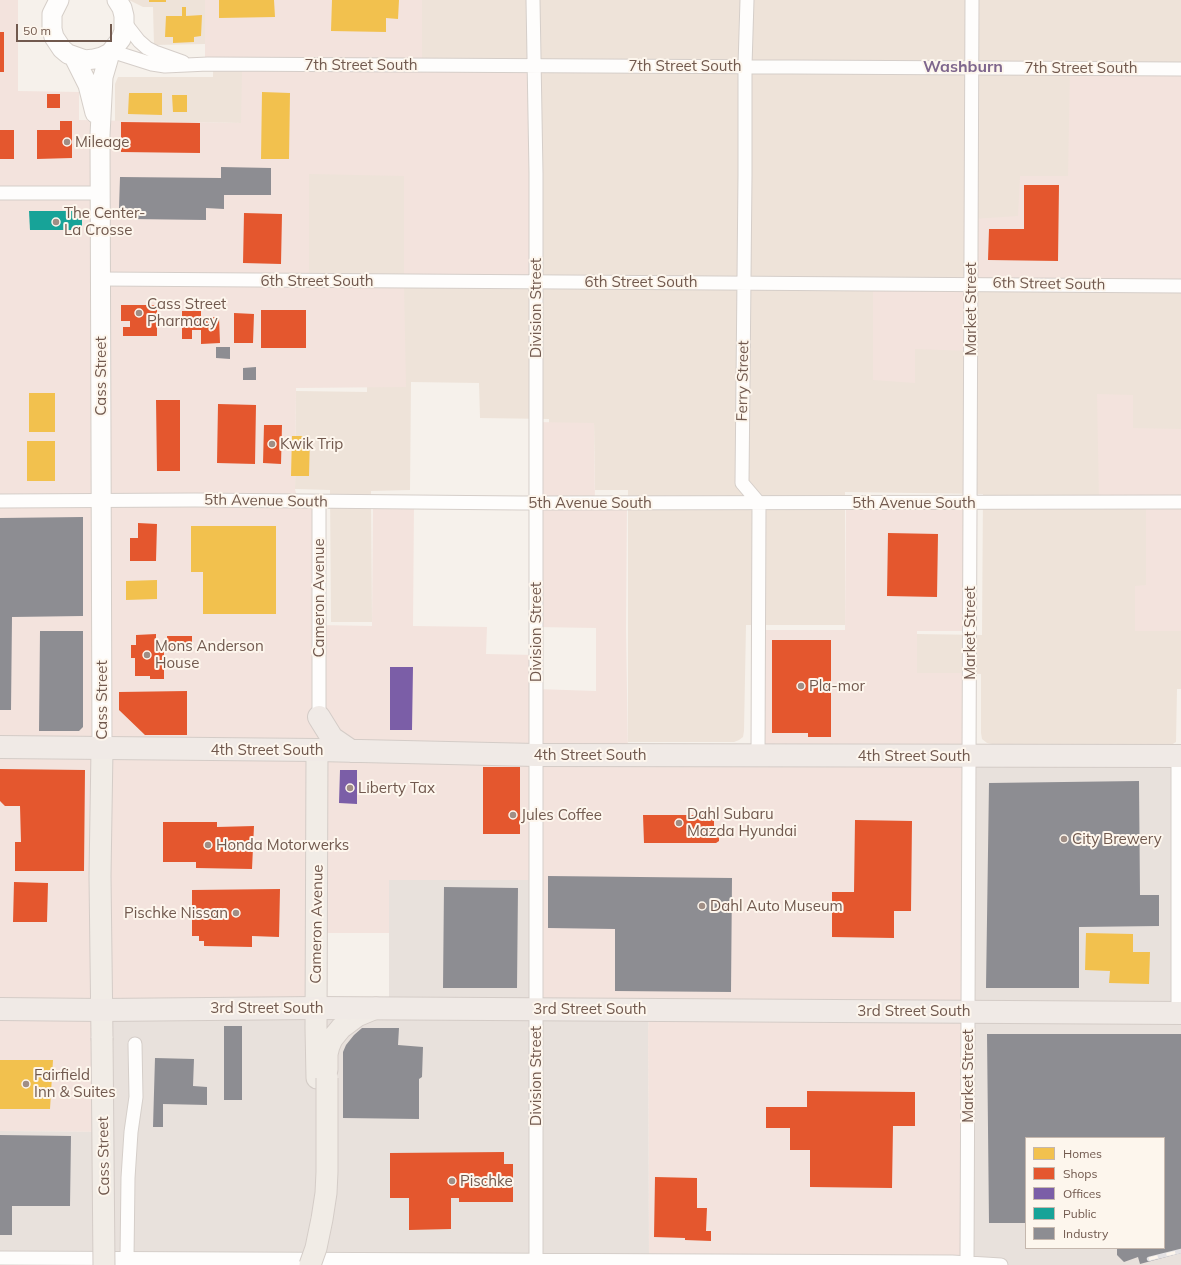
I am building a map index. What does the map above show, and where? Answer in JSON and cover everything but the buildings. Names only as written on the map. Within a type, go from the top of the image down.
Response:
[{"type":"highway","points":[[319,717],[332,738],[351,750]]},
{"type":"highway","name":"4th Street South","points":[[0,747],[351,750],[536,755],[1179,756]]},
{"type":"highway","name":"3rd Street South","points":[[0,1008],[102,1010],[376,1008],[1179,1013]]},
{"type":"main road","points":[[117,0],[122,8],[125,23]]},
{"type":"main road","points":[[53,5],[52,29],[54,37],[62,49],[74,57],[85,60],[102,57],[110,52]]},
{"type":"main road","name":"Cass Street","points":[[106,1263],[100,876],[102,749],[100,135],[103,77],[110,52],[121,39],[125,23]]},
{"type":"main road","name":"Cass Street","points":[[74,57],[88,85],[94,104],[100,135]]},
{"type":"main road","name":"Cameron Avenue","points":[[300,1265],[314,1191],[317,1122],[322,1078],[316,1008],[318,750]]},
{"type":"main road","points":[[322,1263],[316,1248],[326,1193],[327,1172],[322,1078],[332,1039],[350,1020],[376,1008]]},
{"type":"street","name":"Division Street","points":[[533,0],[536,174],[536,1262]]},
{"type":"street","name":"Ferry Street","points":[[747,0],[745,66],[742,483],[759,503]]},
{"type":"street","name":"Market Street","points":[[967,1263],[972,0]]},
{"type":"street","name":"7th Street South","points":[[125,23],[139,41],[147,48],[188,64]]},
{"type":"street","name":"7th Street South","points":[[110,52],[152,64],[165,66],[188,64],[534,65],[1181,69]]},
{"type":"street","points":[[0,193],[100,193]]},
{"type":"street","name":"6th Street South","points":[[100,279],[971,283],[1181,286]]},
{"type":"street","name":"5th Avenue South","points":[[0,501],[101,500],[536,503],[1181,502]]},
{"type":"street","name":"Cameron Avenue","points":[[319,502],[319,717]]},
{"type":"street","points":[[758,756],[759,503]]},
{"type":"street","points":[[1179,756],[1179,1013]]},
{"type":"street","name":"Cass Street","points":[[127,1258],[128,1172],[136,1091],[135,1044]]},
{"type":"street","points":[[0,1258],[106,1263],[127,1258],[322,1263],[967,1263],[1001,1265]]},
{"type":"shaded area","points":[[0,0],[18,0],[18,91],[79,92],[79,120],[241,123],[242,70],[205,69],[205,0],[422,0],[422,65],[534,65],[536,282],[404,281],[406,387],[296,388],[295,489],[298,501],[319,502],[318,625],[372,626],[373,502],[414,502],[413,626],[487,627],[486,654],[536,655],[536,689],[596,691],[596,628],[536,627],[536,422],[594,423],[595,503],[627,503],[626,628],[628,755],[758,755],[759,630],[845,630],[846,503],[970,503],[970,631],[917,631],[917,673],[969,673],[967,1262],[649,1260],[649,1010],[536,1009],[389,880],[389,933],[317,933],[316,1008],[106,1132],[0,1131]],"holes":[[[309,174],[404,176],[404,281],[309,281]]]},
{"type":"shaded area","points":[[129,0],[205,0],[205,44],[154,45],[153,7],[143,7]]},
{"type":"shaded area","name":"Washburn","points":[[214,0],[1181,0],[1181,689],[1177,689],[1176,742],[1165,746],[987,743],[982,739],[981,733],[981,674],[917,673],[917,634],[982,635],[983,494],[845,492],[845,625],[746,625],[744,731],[743,737],[739,740],[734,742],[628,742],[628,490],[595,490],[594,423],[549,424],[549,419],[480,418],[479,383],[411,382],[410,490],[371,491],[372,622],[331,622],[330,490],[295,489],[296,391],[367,392],[368,291],[309,291],[309,176],[241,123],[115,121],[115,84],[118,77],[213,77]]},
{"type":"shaded area","points":[[1070,68],[1181,69],[1181,286],[972,283],[971,351],[915,349],[915,383],[873,380],[873,283],[971,283],[972,219],[1018,216],[1020,176],[1068,176]]},
{"type":"shaded area","points":[[1097,394],[1133,395],[1133,428],[1181,429],[1181,631],[1135,631],[1135,586],[1146,585],[1146,502],[1099,502]]},
{"type":"shaded area","points":[[969,756],[1181,756],[1181,1265],[113,1265],[0,1258],[0,1131],[106,1132],[102,1010],[389,1008],[389,880],[536,880],[536,1009],[649,1010],[649,1260],[966,1262]]},
{"type":"railway","points":[[1149,1259],[1181,1251]]},
{"type":"place","name":"Mileage","points":[[67,142]]},
{"type":"place","name":"The Center- La Crosse","points":[[56,222]]},
{"type":"place","name":"Cass Street Pharmacy","points":[[139,313]]},
{"type":"place","name":"Kwik Trip","points":[[272,444]]},
{"type":"place","name":"Mons Anderson House","points":[[147,655]]},
{"type":"place","name":"Pla-mor","points":[[801,686]]},
{"type":"place","name":"Liberty Tax","points":[[350,788]]},
{"type":"place","name":"Jules Coffee","points":[[513,815]]},
{"type":"place","name":"Dahl Subaru Mazda Hyundai","points":[[679,823]]},
{"type":"place","name":"City Brewery","points":[[1064,839]]},
{"type":"place","name":"Honda Motorwerks","points":[[208,845]]},
{"type":"place","name":"Dahl Auto Museum","points":[[702,906]]},
{"type":"place","name":"Pischke Nissan","points":[[236,913]]},
{"type":"place","name":"Fairfield Inn & Suites","points":[[26,1084]]},
{"type":"place","name":"Pischke","points":[[452,1181]]},
{"type":"district","name":"Washburn","points":[[963,67]]}]
